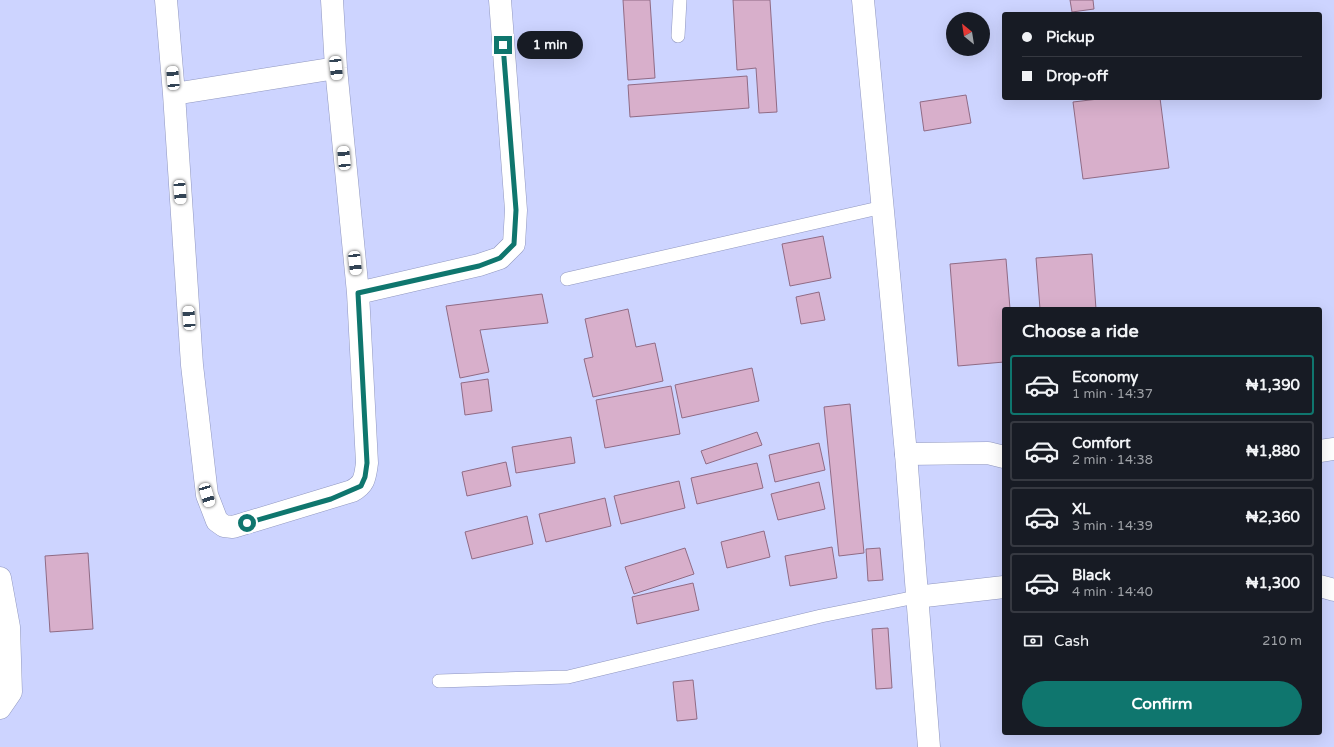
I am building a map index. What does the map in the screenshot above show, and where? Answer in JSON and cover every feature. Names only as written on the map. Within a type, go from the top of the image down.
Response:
[{"type":"street","points":[[166,0],[174,94],[191,357],[207,495],[217,521],[224,526],[233,527],[331,499],[361,486],[365,477],[367,463],[358,293],[336,68],[332,0]]},
{"type":"street","points":[[358,293],[479,266],[500,258],[514,244],[516,210],[500,0]]},
{"type":"street","points":[[863,0],[906,454],[916,597],[929,747]]},
{"type":"street","points":[[174,94],[336,68]]},
{"type":"street","points":[[1322,451],[1334,449]]},
{"type":"street","points":[[906,454],[988,453],[1002,456]]},
{"type":"street","points":[[0,578],[9,627],[11,692],[0,708]]},
{"type":"street","points":[[916,597],[1002,587]]},
{"type":"street","points":[[1322,587],[1334,590]]},
{"type":"lane","points":[[678,36],[680,0]]},
{"type":"lane","points":[[567,279],[883,207]]},
{"type":"lane","points":[[440,681],[568,677],[820,616],[916,597]]},
{"type":"building","points":[[623,0],[650,0],[655,78],[628,80]]},
{"type":"building","points":[[733,0],[770,0],[777,112],[759,113],[756,68],[737,70]]},
{"type":"building","points":[[1070,0],[1093,0],[1094,9],[1072,12]]},
{"type":"building","points":[[747,76],[749,108],[630,117],[628,85]]},
{"type":"building","points":[[966,95],[971,123],[924,131],[920,102]]},
{"type":"building","points":[[1090,100],[1160,100],[1169,168],[1083,179],[1073,102]]},
{"type":"building","points":[[823,236],[831,278],[790,286],[782,244]]},
{"type":"building","points":[[1092,254],[1096,307],[1040,307],[1036,258]]},
{"type":"building","points":[[1006,259],[1010,307],[1002,307],[1002,362],[958,366],[950,264]]},
{"type":"building","points":[[819,292],[825,320],[801,324],[796,297]]},
{"type":"building","points":[[542,294],[548,323],[480,330],[489,372],[460,378],[446,306]]},
{"type":"building","points":[[628,309],[636,347],[655,343],[663,381],[593,397],[584,359],[593,357],[585,319]]},
{"type":"building","points":[[752,368],[759,401],[682,418],[675,385]]},
{"type":"building","points":[[488,379],[492,411],[465,415],[461,383]]},
{"type":"building","points":[[671,386],[680,434],[605,448],[596,400]]},
{"type":"building","points":[[850,404],[864,553],[839,556],[824,407]]},
{"type":"building","points":[[757,432],[762,445],[706,464],[701,451]]},
{"type":"building","points":[[571,437],[575,463],[516,473],[512,447]]},
{"type":"building","points":[[819,443],[825,470],[775,482],[769,455]]},
{"type":"building","points":[[506,462],[511,486],[467,496],[462,472]]},
{"type":"building","points":[[757,463],[763,488],[697,504],[691,478]]},
{"type":"building","points":[[679,481],[685,508],[621,524],[614,496]]},
{"type":"building","points":[[819,482],[825,509],[778,520],[771,494]]},
{"type":"building","points":[[605,498],[611,526],[546,542],[539,514]]},
{"type":"building","points":[[527,516],[533,544],[472,559],[465,532]]},
{"type":"building","points":[[764,531],[770,557],[727,568],[721,542]]},
{"type":"building","points":[[832,547],[837,578],[790,586],[785,556]]},
{"type":"building","points":[[685,548],[694,574],[634,594],[625,567]]},
{"type":"building","points":[[880,548],[883,580],[868,581],[866,549]]},
{"type":"building","points":[[88,553],[93,629],[50,632],[45,556]]},
{"type":"building","points":[[693,583],[699,610],[637,624],[632,597]]},
{"type":"building","points":[[888,628],[892,688],[876,689],[872,629]]},
{"type":"building","points":[[693,680],[697,719],[677,721],[673,682]]},
{"type":"route","points":[[247,523],[331,499],[352,492],[361,486],[365,477],[367,463],[358,293],[479,266],[500,258],[508,252],[514,244],[516,234],[516,210],[503,45]]}]
